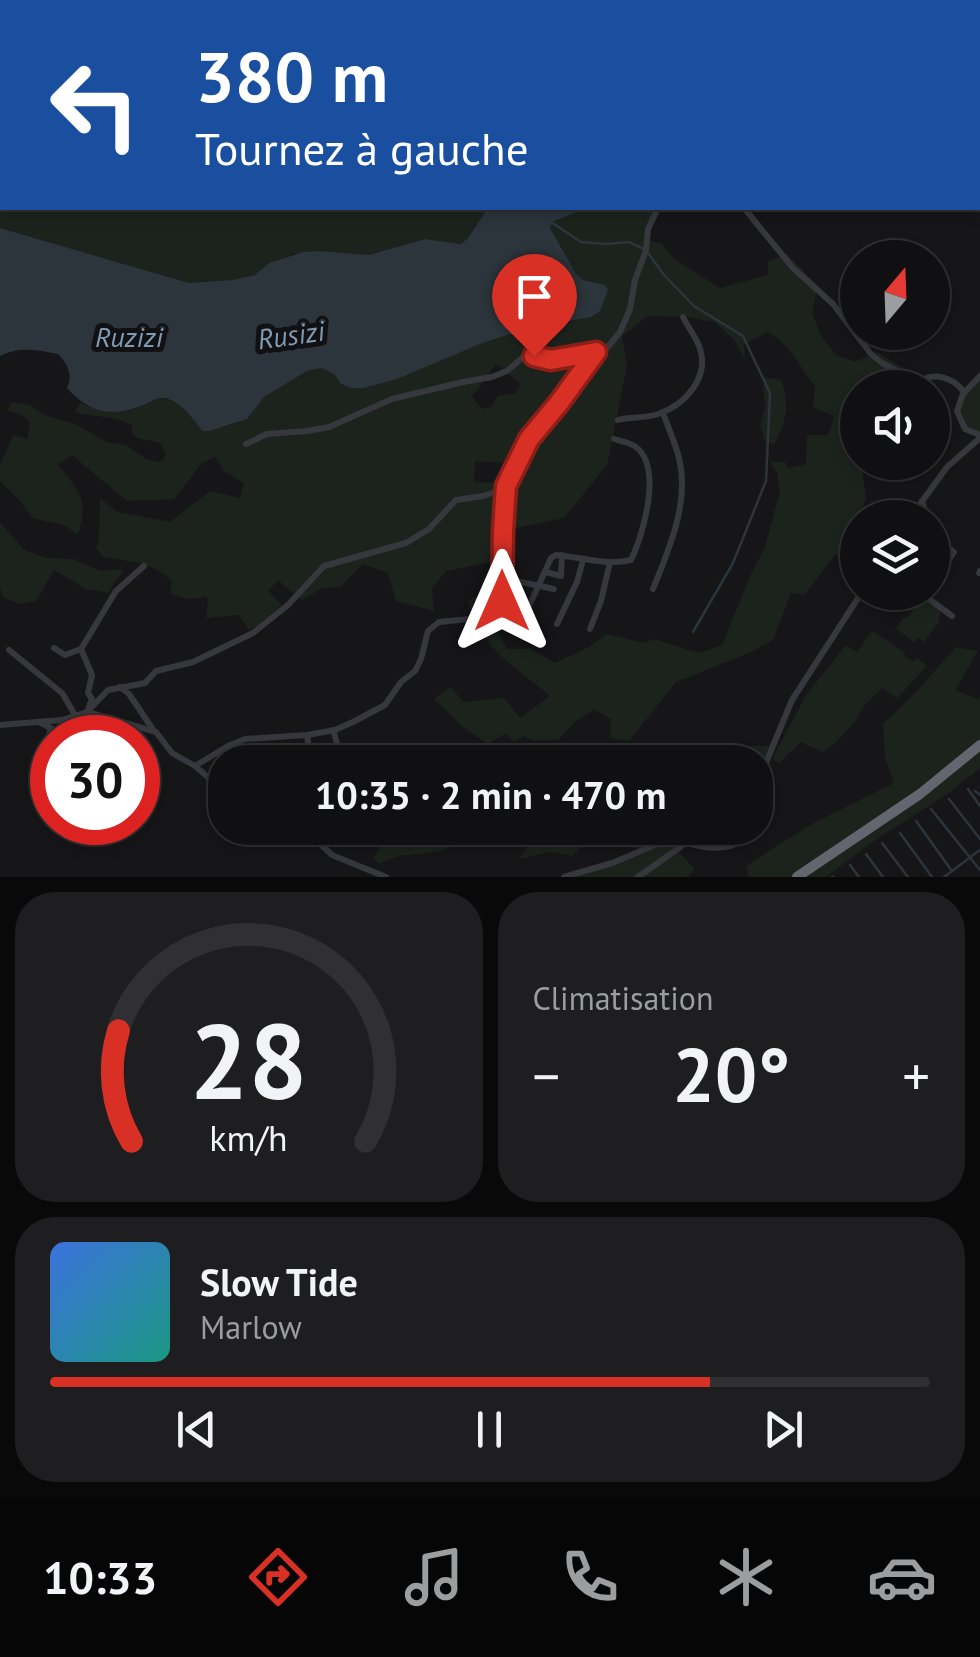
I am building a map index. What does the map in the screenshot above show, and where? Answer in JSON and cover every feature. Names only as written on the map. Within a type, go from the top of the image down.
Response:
[{"type":"highway","points":[[797,877],[920,794],[980,745]]},
{"type":"street","points":[[246,444],[267,434],[330,427],[392,399],[492,377],[507,371],[523,357],[551,360],[607,348],[628,316],[647,234],[657,210]]},
{"type":"street","points":[[746,210],[793,268],[832,304],[875,358],[919,382],[933,376],[952,380],[964,392]]},
{"type":"street","points":[[618,420],[663,413],[691,394],[700,369],[700,347],[683,317]]},
{"type":"street","points":[[501,616],[506,488],[529,439],[596,352]]},
{"type":"street","points":[[922,500],[947,467],[980,436],[966,429],[958,406],[964,392],[980,376]]},
{"type":"street","points":[[653,589],[674,534],[680,496],[680,461],[663,413]]},
{"type":"street","points":[[195,766],[245,738],[307,736],[333,730],[380,708],[398,684],[418,667],[428,631],[440,622],[525,616],[553,556],[628,562],[645,516],[650,480],[648,465],[636,446],[614,438]]},
{"type":"street","points":[[87,712],[103,693],[119,686],[145,683],[156,671],[193,662],[253,633],[288,605],[324,566],[406,543],[429,529],[456,500],[506,488]]},
{"type":"street","points":[[546,572],[561,576],[562,554]]},
{"type":"street","points":[[556,624],[578,582],[583,560]]},
{"type":"street","points":[[590,630],[610,562]]},
{"type":"street","points":[[54,648],[65,655],[82,649],[116,591],[144,566]]},
{"type":"street","points":[[502,578],[554,588]]},
{"type":"street","points":[[773,745],[792,700],[850,610]]},
{"type":"street","points":[[943,610],[952,616]]},
{"type":"street","points":[[82,649],[92,674],[88,692],[92,699],[87,712]]},
{"type":"street","points":[[9,650],[62,693],[75,715],[97,715]]},
{"type":"street","points":[[119,686],[142,715]]},
{"type":"street","points":[[0,725],[30,723]]},
{"type":"street","points":[[333,730],[338,745]]},
{"type":"street","points":[[307,736],[308,745]]},
{"type":"street","points":[[160,737],[172,753],[208,777]]},
{"type":"street","points":[[320,845],[332,855],[386,877]]},
{"type":"street","points":[[564,877],[658,845]]},
{"type":"street","points":[[638,877],[683,845]]},
{"type":"street","points":[[694,845],[736,845]]},
{"type":"shaded area","points":[[0,210],[487,210],[461,244],[425,239],[369,255],[320,251],[294,254],[269,263],[255,275],[189,283],[0,228]]},
{"type":"shaded area","points":[[581,210],[658,210],[647,240],[661,243],[674,259],[720,288],[768,275],[768,262],[787,254],[818,286],[812,313],[821,336],[836,355],[855,362],[877,352],[907,370],[840,370],[840,480],[863,480],[866,498],[840,500],[840,555],[836,554],[804,595],[791,593],[773,640],[676,682],[629,741],[610,738],[611,719],[594,709],[558,740],[523,736],[514,742],[505,734],[488,744],[464,728],[434,699],[450,687],[464,702],[504,698],[520,718],[550,696],[500,655],[480,630],[468,600],[487,591],[497,591],[495,627],[507,649],[531,649],[555,663],[607,634],[644,643],[654,639],[699,653],[722,645],[764,550],[780,492],[777,472],[770,462],[785,462],[788,468],[806,464],[807,435],[828,435],[834,416],[813,407],[815,386],[790,351],[768,332],[744,344],[745,360],[735,341],[715,322],[648,316],[622,336],[627,366],[607,465],[564,518],[506,530],[497,561],[446,571],[432,588],[434,611],[396,601],[388,573],[363,564],[340,587],[322,588],[302,600],[278,580],[268,591],[282,605],[249,630],[239,615],[206,618],[206,596],[188,599],[170,593],[172,582],[158,570],[103,557],[96,548],[100,498],[117,512],[170,522],[210,491],[240,498],[244,483],[224,471],[215,457],[202,463],[174,499],[127,501],[72,455],[58,464],[80,496],[83,512],[78,534],[64,525],[32,518],[0,481],[0,466],[13,435],[27,439],[29,432],[27,419],[8,410],[12,402],[30,405],[45,415],[75,424],[107,442],[126,445],[146,459],[159,462],[166,453],[160,443],[138,438],[132,433],[132,426],[119,420],[75,412],[80,402],[118,412],[165,399],[178,404],[210,431],[240,422],[264,397],[307,371],[322,368],[364,388],[397,379],[485,342],[534,327],[568,323],[604,285],[575,274],[550,228],[551,222]],"holes":[[[496,364],[521,384],[515,393],[497,396],[492,407],[482,409],[472,397]],[[475,461],[512,463],[511,484],[474,482]]]},
{"type":"shaded area","points":[[763,377],[781,380],[786,397],[782,428],[774,444],[765,442],[760,425],[765,408]]},
{"type":"shaded area","points":[[978,380],[980,435],[971,432],[959,418],[959,401]]},
{"type":"shaded area","points":[[0,522],[24,550],[46,558],[73,559],[101,571],[124,569],[108,593],[86,589],[54,570],[36,601],[21,604],[4,598],[0,588]]},
{"type":"shaded area","points":[[913,610],[941,610],[938,623],[924,642],[918,638],[914,642],[896,628]]},
{"type":"shaded area","points":[[872,631],[904,656],[914,662],[917,658],[927,666],[897,698],[882,688],[854,723],[823,752],[801,742],[779,763],[773,760],[806,695],[846,645],[857,652]]},
{"type":"shaded area","points":[[956,647],[978,651],[955,690],[978,699],[980,696],[980,768],[826,877],[749,877],[746,867],[752,862],[810,825],[894,783],[885,757],[883,724]]},
{"type":"shaded area","points":[[382,845],[455,845],[379,864],[373,858]]},
{"type":"shaded area","points":[[583,845],[572,856],[551,852],[519,859],[526,848]]},
{"type":"shaded area","points":[[626,845],[683,845],[677,850],[695,869],[687,877],[564,877],[644,850]]},
{"type":"water","name":"Ruzizi","points":[[487,210],[581,210],[552,222],[550,228],[576,274],[583,280],[605,285],[608,290],[600,311],[591,317],[534,327],[485,342],[397,379],[364,388],[341,384],[334,374],[322,368],[307,371],[264,397],[247,419],[210,431],[203,431],[184,409],[165,398],[123,411],[93,408],[67,388],[68,370],[58,354],[22,350],[0,356],[0,228],[189,283],[255,275],[269,263],[303,252],[369,255],[425,239],[461,244]]},
{"type":"waterway","points":[[551,222],[581,242],[629,242],[646,250],[694,306],[743,336],[770,393],[766,481],[733,563],[693,632]]},
{"type":"waterway","points":[[968,789],[980,806]]},
{"type":"waterway","points":[[975,791],[980,795]]},
{"type":"waterway","points":[[949,799],[980,839]]},
{"type":"waterway","points":[[931,809],[980,870]]},
{"type":"waterway","points":[[916,821],[952,871]]},
{"type":"waterway","points":[[900,833],[932,877]]},
{"type":"waterway","points":[[882,843],[908,877]]},
{"type":"waterway","points":[[944,877],[980,850]]},
{"type":"waterway","points":[[866,854],[883,877]]},
{"type":"waterway","points":[[850,865],[859,877]]},
{"type":"route","points":[[502,601],[506,486],[529,439],[596,352],[551,360],[534,356]]},
{"type":"water label","name":"Rusizi","points":[[291,335]]}]
